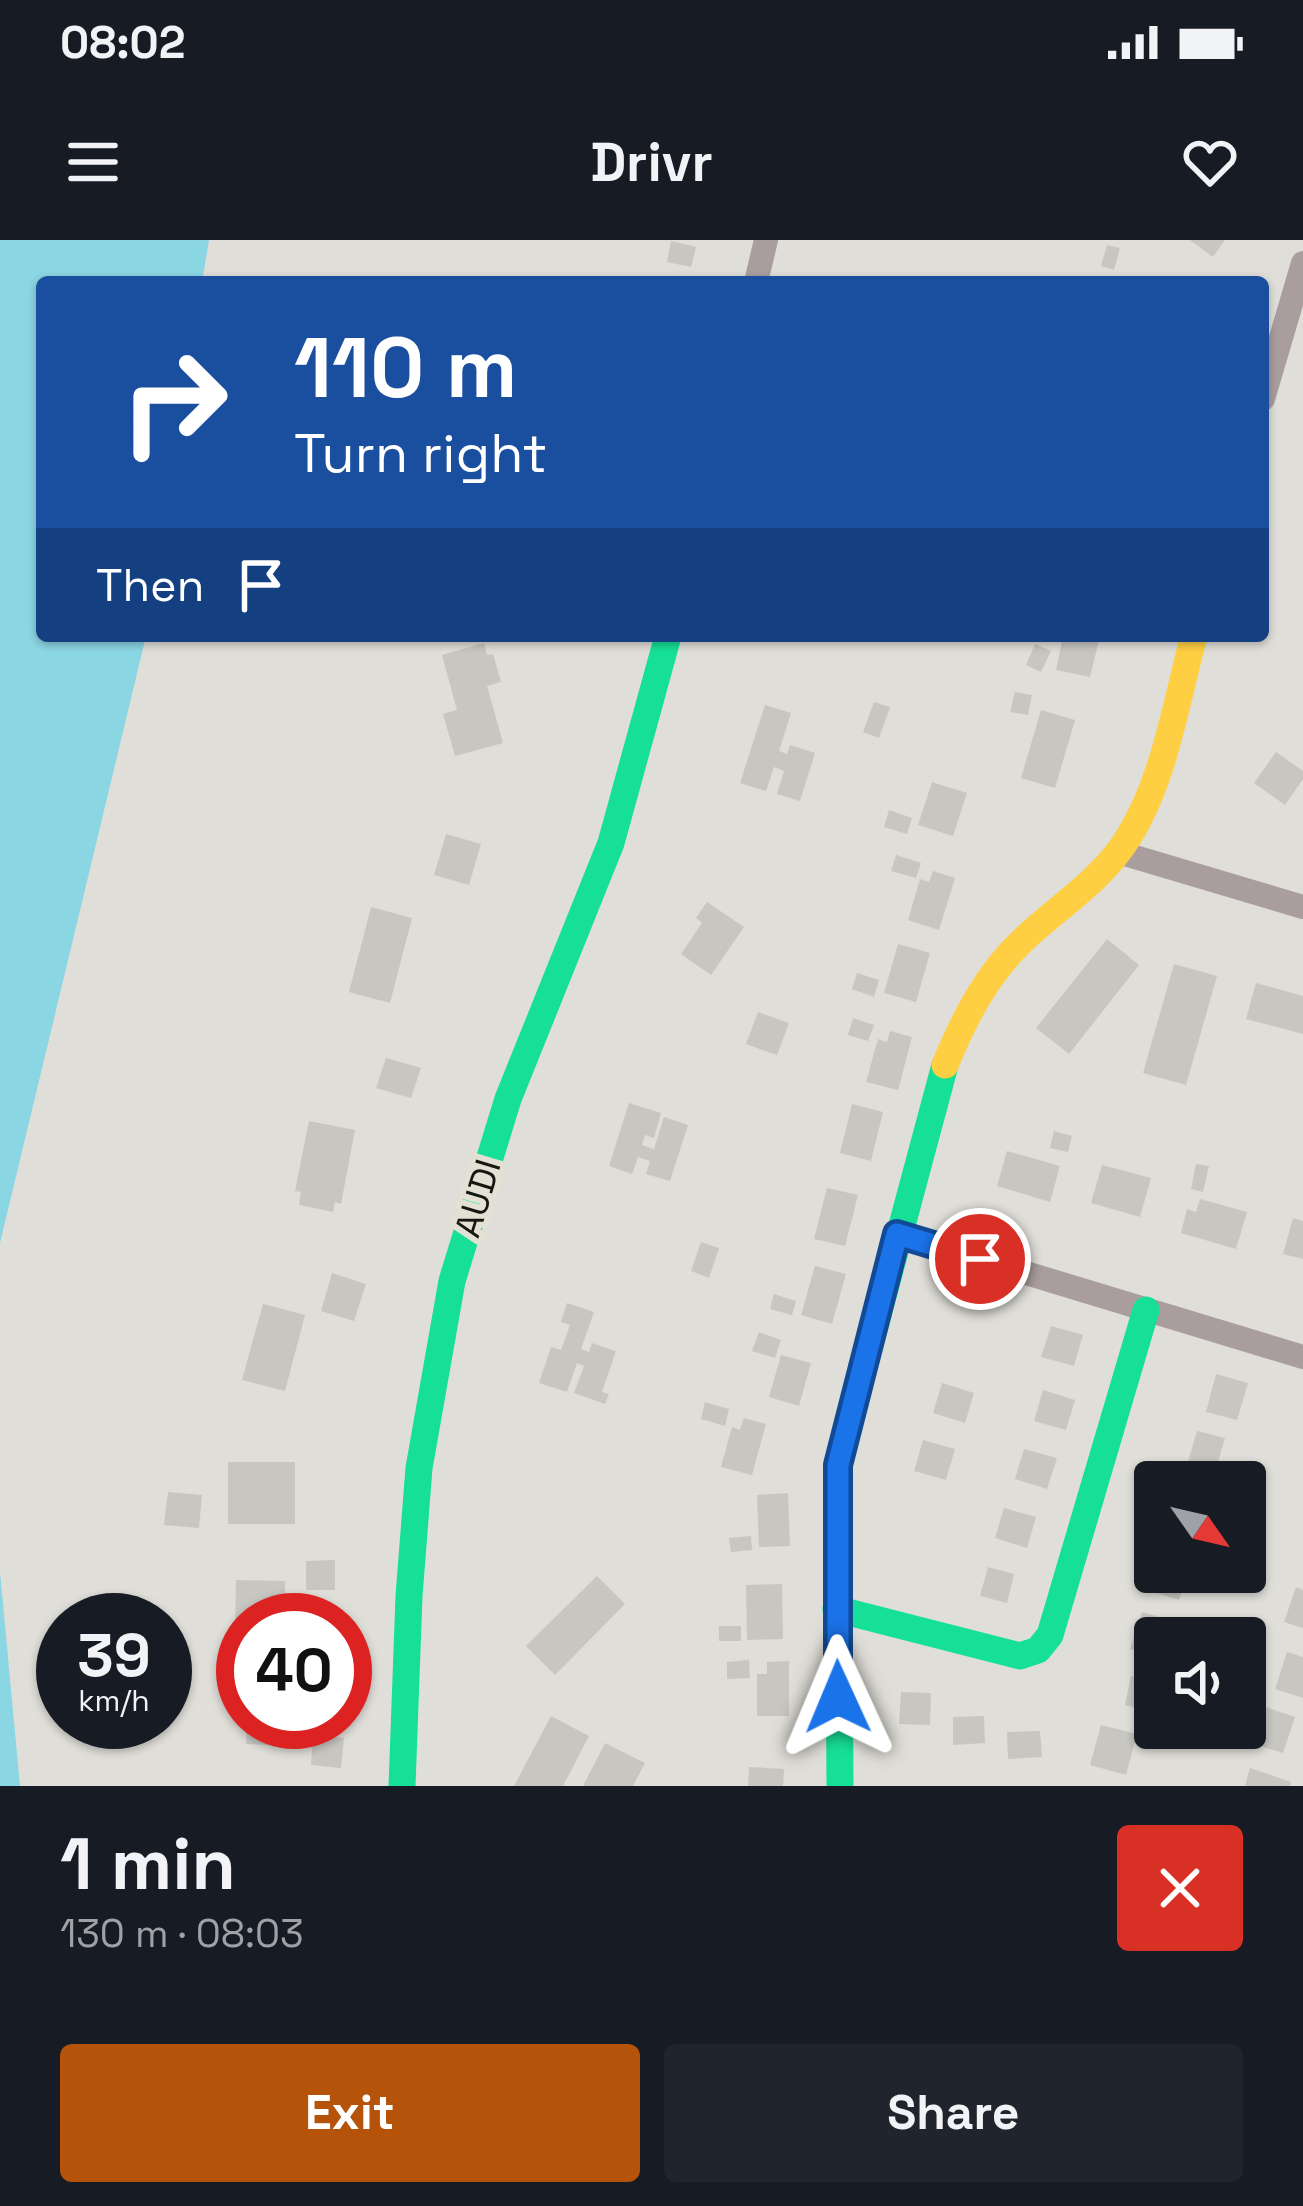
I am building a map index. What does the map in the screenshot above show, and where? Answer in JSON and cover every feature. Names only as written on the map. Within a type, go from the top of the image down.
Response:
[{"type":"street","points":[[757,276],[766,240]]},
{"type":"street","points":[[1269,379],[1303,263]]},
{"type":"street","name":"AUDI","points":[[402,1786],[411,1585],[435,1365],[452,1281],[530,1042],[602,869],[666,642]]},
{"type":"street","points":[[840,1786],[838,1465],[940,1079],[963,1020],[997,967],[1131,835],[1192,642]]},
{"type":"street","points":[[1118,852],[1303,907]]},
{"type":"street","points":[[897,1234],[1303,1357]]},
{"type":"street","points":[[836,1609],[1020,1656],[1033,1655],[1043,1647],[1146,1310]]},
{"type":"water","points":[[0,240],[209,240],[203,276],[36,276],[36,642],[145,642],[0,1243]]},
{"type":"water","points":[[0,1572],[20,1786],[0,1786]]},
{"type":"building","points":[[1190,240],[1225,240],[1213,257]]},
{"type":"building","points":[[671,241],[696,247],[691,267],[667,262]]},
{"type":"building","points":[[1107,245],[1120,248],[1114,270],[1101,266]]},
{"type":"building","points":[[1062,642],[1099,642],[1090,677],[1056,670]]},
{"type":"building","points":[[484,643],[487,655],[493,654],[501,682],[487,686],[503,743],[455,756],[443,714],[457,710],[442,655]]},
{"type":"building","points":[[1035,644],[1051,651],[1041,672],[1026,665]]},
{"type":"building","points":[[1015,692],[1032,695],[1028,715],[1010,712]]},
{"type":"building","points":[[874,702],[890,707],[879,738],[863,732]]},
{"type":"building","points":[[765,705],[791,713],[779,751],[787,754],[790,745],[815,753],[800,801],[777,794],[784,771],[774,767],[766,791],[740,783]]},
{"type":"building","points":[[1041,710],[1075,720],[1055,788],[1021,778]]},
{"type":"building","points":[[1276,752],[1303,771],[1303,779],[1285,805],[1254,783]]},
{"type":"building","points":[[932,782],[967,793],[953,836],[918,825]]},
{"type":"building","points":[[889,810],[912,818],[907,834],[884,827]]},
{"type":"building","points":[[446,834],[481,844],[469,885],[434,875]]},
{"type":"building","points":[[896,855],[921,863],[916,878],[891,871]]},
{"type":"building","points":[[933,871],[955,878],[939,930],[908,920],[920,879],[929,882]]},
{"type":"building","points":[[707,902],[744,927],[711,975],[681,954],[702,923],[696,918]]},
{"type":"building","points":[[371,907],[412,918],[390,1003],[349,992]]},
{"type":"building","points":[[1107,939],[1139,965],[1069,1054],[1036,1028]]},
{"type":"building","points":[[898,944],[930,953],[916,1002],[884,993]]},
{"type":"building","points":[[1174,964],[1217,976],[1186,1085],[1143,1073]]},
{"type":"building","points":[[857,973],[879,980],[874,997],[852,989]]},
{"type":"building","points":[[1256,983],[1303,996],[1303,1034],[1246,1019]]},
{"type":"building","points":[[758,1012],[789,1023],[777,1055],[746,1044]]},
{"type":"building","points":[[853,1018],[874,1025],[868,1041],[848,1035]]},
{"type":"building","points":[[890,1031],[912,1037],[898,1090],[866,1082],[878,1039],[887,1042]]},
{"type":"building","points":[[386,1058],[421,1068],[411,1098],[376,1088]]},
{"type":"building","points":[[629,1103],[661,1113],[654,1138],[645,1135],[642,1145],[654,1149],[664,1117],[688,1125],[670,1181],[646,1174],[650,1161],[638,1157],[632,1174],[609,1166]]},
{"type":"building","points":[[852,1104],[883,1112],[871,1161],[840,1153]]},
{"type":"building","points":[[309,1121],[355,1130],[341,1204],[335,1202],[333,1212],[299,1205],[301,1192],[295,1191]]},
{"type":"building","points":[[1054,1131],[1072,1136],[1068,1152],[1050,1148]]},
{"type":"building","points":[[1007,1151],[1060,1166],[1050,1202],[997,1186]]},
{"type":"building","points":[[1196,1164],[1209,1166],[1203,1192],[1191,1189]]},
{"type":"building","points":[[1102,1165],[1151,1178],[1140,1217],[1091,1203]]},
{"type":"building","points":[[827,1188],[858,1195],[845,1246],[814,1239]]},
{"type":"building","points":[[1200,1199],[1247,1212],[1236,1249],[1181,1233],[1187,1209],[1196,1212]]},
{"type":"building","points":[[1293,1218],[1303,1221],[1303,1259],[1283,1254]]},
{"type":"building","points":[[701,1242],[719,1248],[709,1278],[691,1271]]},
{"type":"building","points":[[815,1266],[846,1274],[832,1324],[801,1315]]},
{"type":"building","points":[[332,1273],[366,1284],[354,1321],[321,1311]]},
{"type":"building","points":[[774,1294],[796,1301],[792,1315],[770,1309]]},
{"type":"building","points":[[567,1303],[594,1312],[581,1349],[589,1352],[592,1343],[616,1351],[602,1392],[609,1394],[605,1404],[574,1393],[584,1366],[577,1363],[567,1392],[539,1383],[551,1347],[561,1350],[570,1325],[561,1322]]},
{"type":"building","points":[[263,1304],[305,1315],[285,1391],[242,1380]]},
{"type":"building","points":[[1051,1326],[1083,1335],[1074,1366],[1041,1357]]},
{"type":"building","points":[[759,1332],[781,1340],[775,1358],[752,1351]]},
{"type":"building","points":[[781,1355],[811,1363],[799,1406],[769,1397]]},
{"type":"building","points":[[1216,1374],[1248,1383],[1237,1420],[1206,1412]]},
{"type":"building","points":[[942,1383],[974,1393],[965,1423],[933,1413]]},
{"type":"building","points":[[1043,1390],[1075,1400],[1066,1430],[1034,1421]]},
{"type":"building","points":[[705,1402],[729,1409],[725,1426],[701,1419]]},
{"type":"building","points":[[744,1418],[766,1424],[752,1475],[721,1467],[732,1427],[740,1430]]},
{"type":"building","points":[[1197,1431],[1225,1438],[1218,1461],[1188,1461]]},
{"type":"building","points":[[923,1440],[955,1449],[946,1480],[914,1471]]},
{"type":"building","points":[[1024,1449],[1057,1458],[1047,1489],[1015,1479]]},
{"type":"building","points":[[228,1462],[295,1462],[295,1524],[228,1524]]},
{"type":"building","points":[[168,1492],[202,1495],[199,1528],[164,1525]]},
{"type":"building","points":[[788,1493],[790,1546],[759,1547],[757,1495]]},
{"type":"building","points":[[1004,1508],[1036,1517],[1027,1548],[995,1538]]},
{"type":"building","points":[[751,1536],[752,1550],[731,1552],[729,1538]]},
{"type":"building","points":[[335,1560],[335,1590],[306,1590],[306,1561]]},
{"type":"building","points":[[988,1567],[1014,1574],[1007,1603],[980,1596]]},
{"type":"building","points":[[597,1576],[625,1604],[555,1675],[526,1646]]},
{"type":"building","points":[[236,1580],[285,1581],[285,1593],[236,1593]]},
{"type":"building","points":[[782,1584],[783,1639],[747,1640],[746,1585]]},
{"type":"building","points":[[1296,1587],[1303,1590],[1303,1628],[1284,1622]]},
{"type":"building","points":[[719,1626],[741,1626],[741,1641],[719,1641]]},
{"type":"building","points":[[1287,1652],[1303,1657],[1303,1698],[1275,1689]]},
{"type":"building","points":[[749,1660],[750,1678],[727,1679],[727,1662]]},
{"type":"building","points":[[789,1661],[789,1716],[757,1716],[757,1674],[767,1674],[767,1662]]},
{"type":"building","points":[[1131,1676],[1134,1677],[1134,1707],[1125,1705]]},
{"type":"building","points":[[901,1692],[931,1693],[930,1725],[899,1724]]},
{"type":"building","points":[[1266,1707],[1295,1717],[1283,1753],[1266,1748]]},
{"type":"building","points":[[551,1716],[589,1736],[563,1786],[514,1786]]},
{"type":"building","points":[[984,1716],[985,1743],[953,1745],[953,1717]]},
{"type":"building","points":[[1101,1725],[1134,1733],[1126,1775],[1090,1765]]},
{"type":"building","points":[[1040,1731],[1042,1757],[1008,1759],[1007,1732]]},
{"type":"building","points":[[605,1743],[645,1763],[633,1786],[583,1786]]},
{"type":"building","points":[[312,1749],[343,1749],[341,1768],[311,1765]]},
{"type":"building","points":[[749,1767],[784,1769],[783,1786],[748,1786]]},
{"type":"building","points":[[1250,1768],[1291,1782],[1290,1786],[1245,1786]]},
{"type":"traffic: fast","points":[[402,1786],[419,1468],[452,1281],[508,1099],[611,843],[666,642]]},
{"type":"traffic: fast","points":[[840,1786],[838,1464],[945,1065]]},
{"type":"traffic: fast","points":[[836,1609],[1020,1656],[1038,1650],[1050,1635],[1146,1310]]},
{"type":"traffic: slow","points":[[945,1065],[968,1014],[998,968],[1093,880],[1128,838],[1160,766],[1193,642]]},
{"type":"route","points":[[838,1697],[838,1465],[897,1234],[980,1259]]}]
